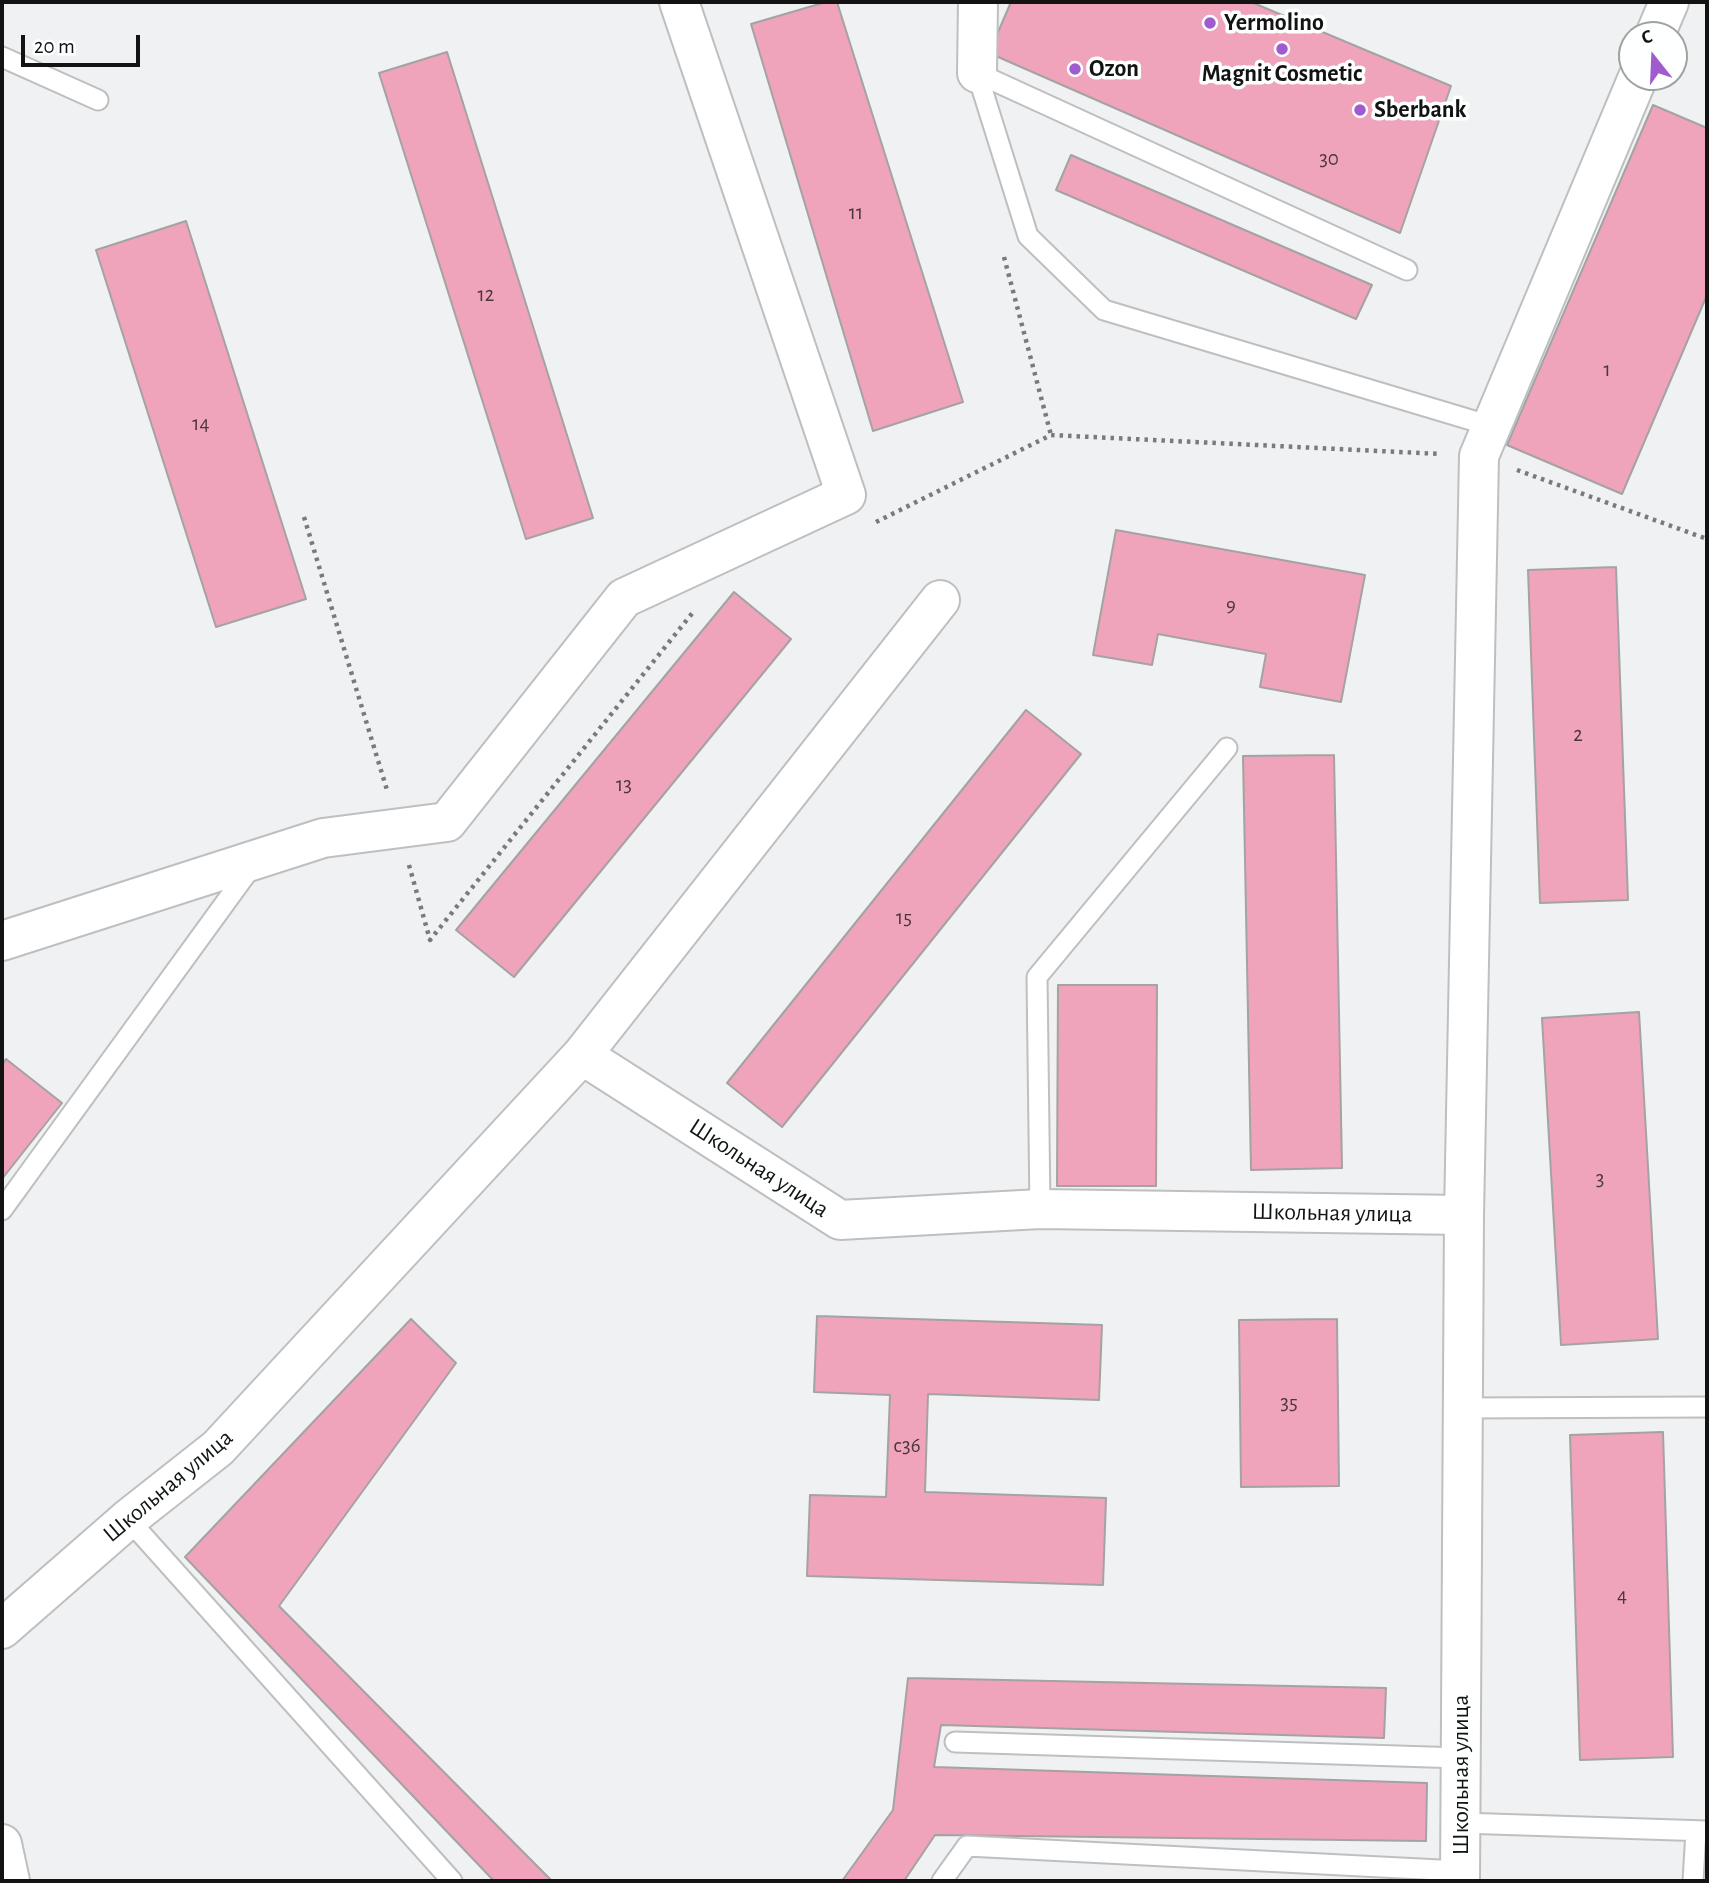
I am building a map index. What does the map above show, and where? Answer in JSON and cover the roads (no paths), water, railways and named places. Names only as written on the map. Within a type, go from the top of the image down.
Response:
[{"type":"street","points":[[2,941],[323,838],[447,822],[624,598],[846,495],[679,2]]},
{"type":"street","points":[[977,72],[978,2]]},
{"type":"street","points":[[1661,21],[1669,2]]},
{"type":"street","points":[[1464,1215],[1485,441],[1632,91]]},
{"type":"street","name":"Школьная улица","points":[[2,1629],[128,1519],[218,1448],[582,1055],[940,600]]},
{"type":"street","name":"Школьная улица","points":[[582,1055],[840,1220],[1041,1209],[1464,1215],[1460,1876]]},
{"type":"street","points":[[2,1844],[10,1881]]},
{"type":"lane","points":[[2,57],[99,100]]},
{"type":"lane","points":[[977,72],[1407,270]]},
{"type":"lane","points":[[977,72],[1028,236],[1104,310],[1485,441]]},
{"type":"lane","points":[[1041,1209],[1037,978],[1227,748]]},
{"type":"lane","points":[[2,1210],[258,859]]},
{"type":"lane","points":[[1463,1408],[1707,1407]]},
{"type":"lane","points":[[128,1519],[452,1881]]},
{"type":"lane","points":[[955,1742],[1461,1758]]},
{"type":"lane","points":[[1461,1823],[1702,1831],[1693,1881]]},
{"type":"lane","points":[[943,1881],[967,1846],[1460,1876]]},
{"type":"place","name":"Yermolino","points":[[1210,23]]},
{"type":"place","name":"Magnit Cosmetic","points":[[1282,49]]},
{"type":"place","name":"Ozon","points":[[1075,69]]},
{"type":"place","name":"Sberbank","points":[[1360,110]]}]
